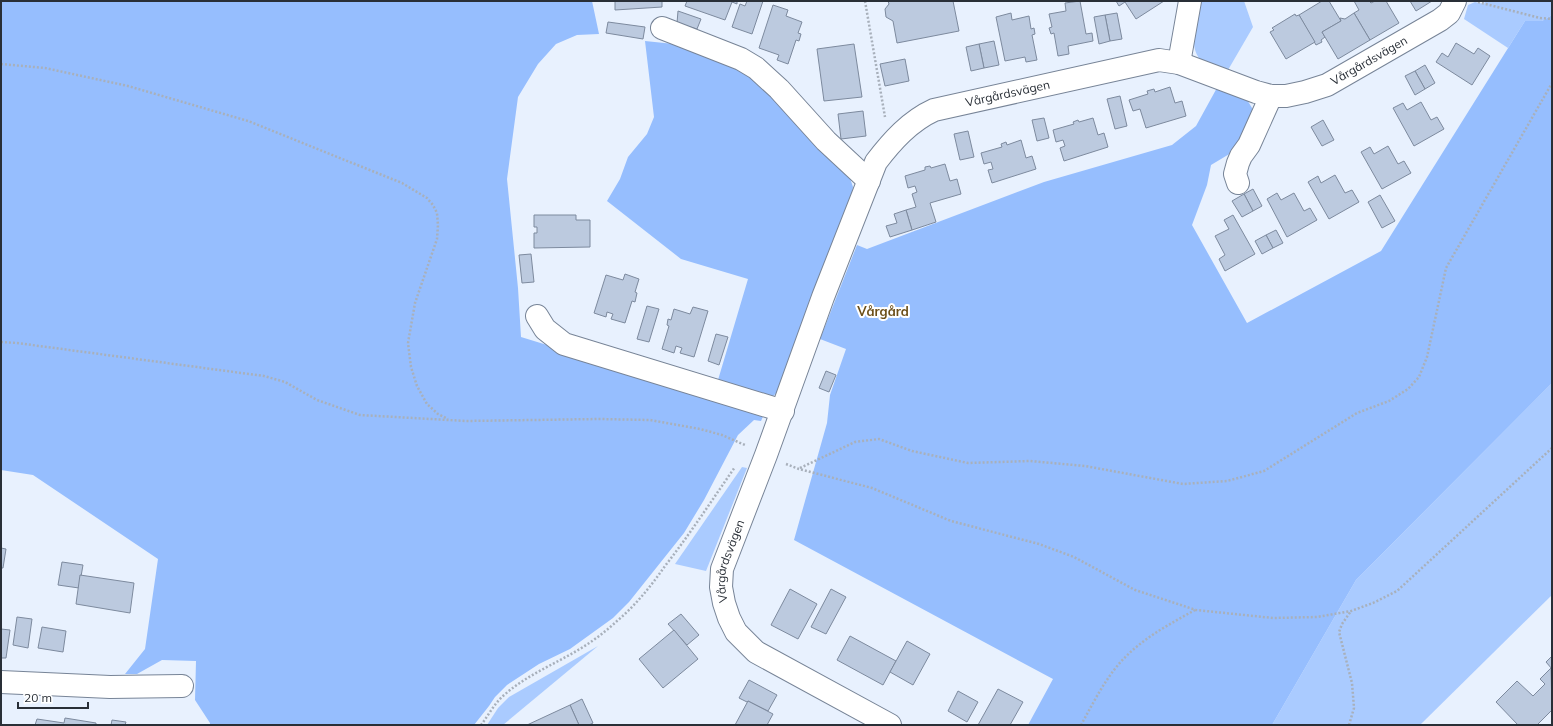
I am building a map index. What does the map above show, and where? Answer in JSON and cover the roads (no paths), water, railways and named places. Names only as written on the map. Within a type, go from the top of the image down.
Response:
[{"type":"street","points":[[1179,63],[1190,1]]},
{"type":"street","name":"Vårgårdsvägen","points":[[890,725],[756,652],[736,632],[724,603],[721,586],[722,569],[783,411],[823,297],[876,162],[890,145],[921,116],[934,110],[1159,60],[1179,63],[1256,92],[1271,96],[1286,96],[1305,92],[1327,85],[1440,20],[1449,13],[1455,1]]},
{"type":"street","points":[[662,28],[741,59],[756,68],[779,89],[826,141],[869,181]]},
{"type":"street","points":[[1238,183],[1235,174],[1241,156],[1249,145],[1271,96]]},
{"type":"street","points":[[537,316],[545,329],[564,344],[783,411]]},
{"type":"street","points":[[1,682],[110,687],[182,686]]},
{"type":"district","name":"Vårgård","points":[[883,311]]}]
